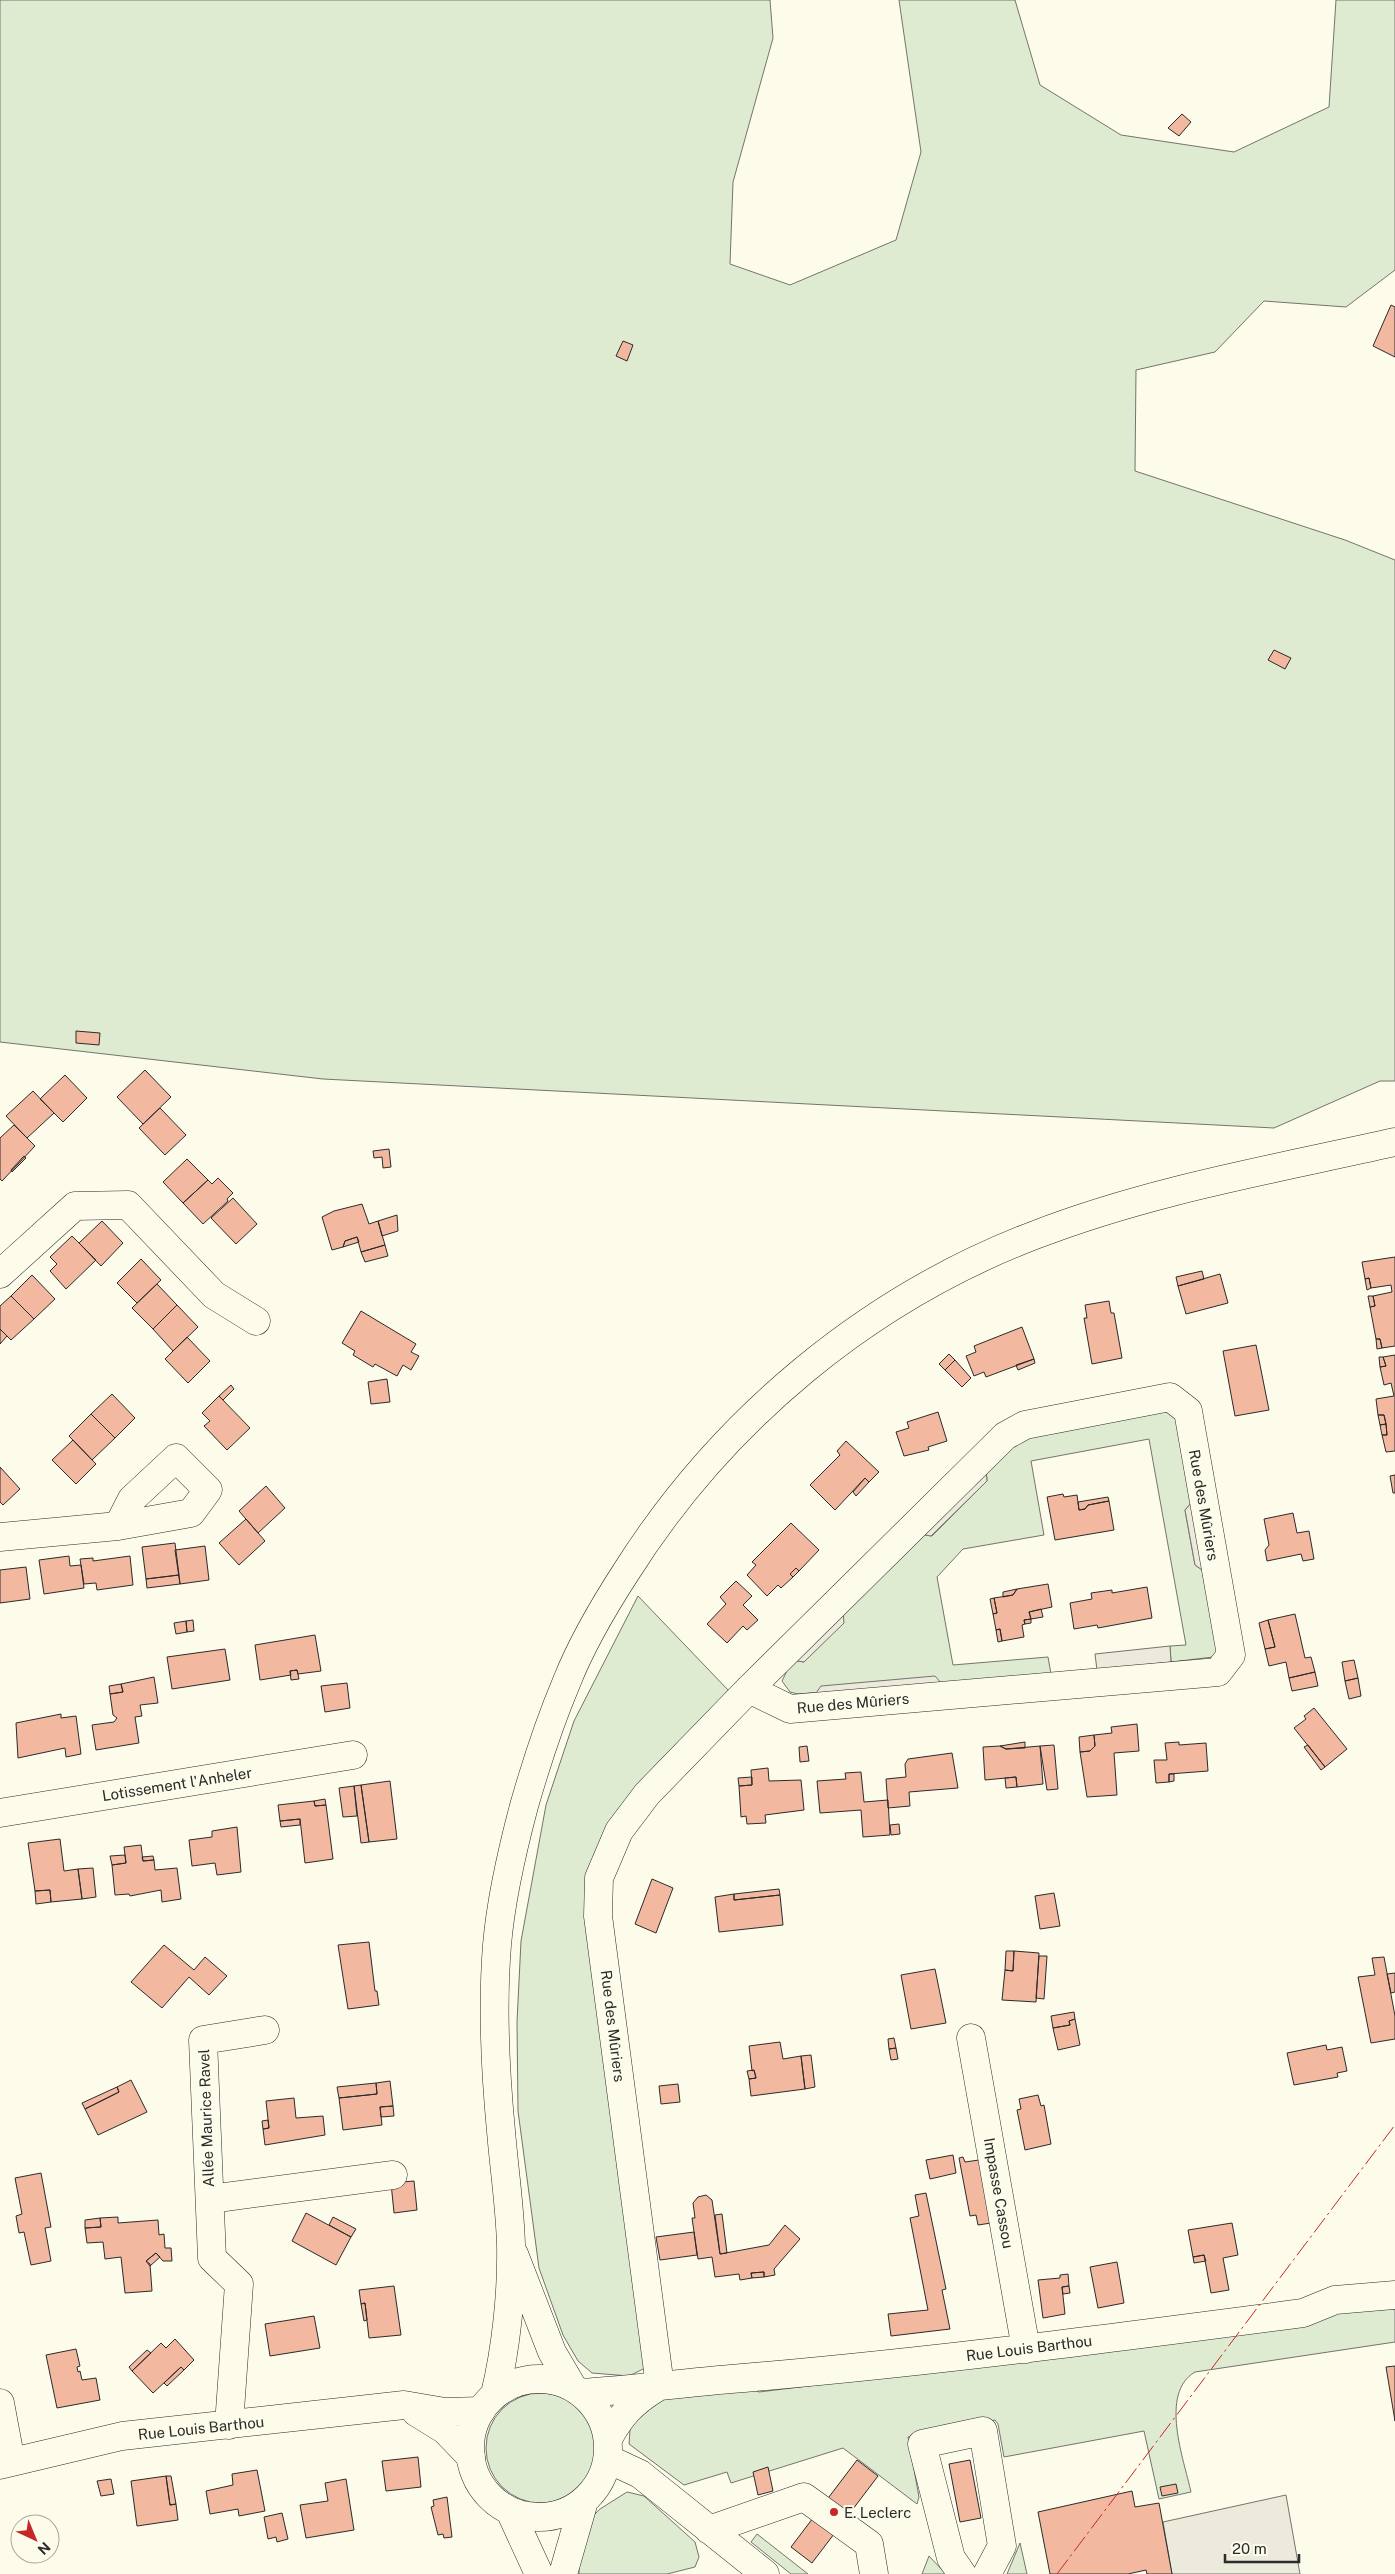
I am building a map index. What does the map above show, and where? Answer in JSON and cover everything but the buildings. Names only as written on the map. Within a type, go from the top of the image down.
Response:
[{"type":"street","points":[[488,2402],[513,2384],[532,2378],[553,2380],[576,2390],[590,2400],[602,2418],[608,2449],[603,2475],[595,2489],[584,2501],[567,2511],[549,2517],[529,2516],[510,2511],[491,2498],[477,2479],[471,2457],[472,2433],[488,2402],[504,2358],[511,2246],[498,2107],[494,2017],[497,1940],[512,1853],[534,1770],[568,1678],[606,1602],[642,1546],[683,1490],[743,1425],[782,1388],[846,1338],[900,1302],[964,1266],[1036,1234],[1126,1205],[1395,1142]]},
{"type":"street","points":[[0,1274],[75,1206],[128,1205],[214,1296],[256,1321]]},
{"type":"street","name":"Rue des Mûriers","points":[[660,2386],[598,1916],[599,1878],[619,1831],[647,1794],[749,1689],[1005,1436],[1025,1425],[1170,1397],[1188,1411],[1231,1655],[1218,1672],[790,1708],[749,1689]]},
{"type":"street","points":[[0,1537],[118,1526]]},
{"type":"street","name":"Lotissement l'Anheler","points":[[0,1813],[353,1755]]},
{"type":"street","name":"Allée Maurice Ravel","points":[[229,2425],[238,2284],[212,2258],[203,2040],[265,2030]]},
{"type":"street","name":"Impasse Cassou","points":[[971,2038],[1026,2349]]},
{"type":"street","name":"Allée Maurice Ravel","points":[[210,2199],[393,2175]]},
{"type":"street","points":[[511,2246],[552,2352],[576,2390]]},
{"type":"street","name":"Rue Louis Barthou","points":[[576,2390],[660,2386],[888,2366],[1303,2313],[1335,2300],[1395,2294]]},
{"type":"street","name":"Rue Louis Barthou","points":[[608,2449],[619,2419],[636,2400],[660,2386]]},
{"type":"street","name":"Rue Louis Barthou","points":[[5,2464],[122,2436],[404,2405],[445,2412],[488,2402]]},
{"type":"street","points":[[0,2403],[5,2464]]},
{"type":"street","points":[[404,2405],[445,2430],[471,2457]]},
{"type":"street","points":[[962,2574],[951,2558],[922,2444],[983,2431],[1002,2546],[988,2574]]},
{"type":"street","points":[[608,2449],[762,2573]]},
{"type":"street","points":[[710,2530],[804,2498],[869,2544],[874,2574]]},
{"type":"street","points":[[563,2574],[584,2501]]},
{"type":"street","points":[[510,2511],[539,2574]]},
{"type":"green space","points":[[0,0],[770,0],[773,38],[733,182],[730,264],[790,285],[896,240],[921,152],[899,0],[1015,0],[1040,85],[1121,135],[1234,152],[1329,107],[1336,0],[1395,0],[1395,270],[1346,307],[1264,301],[1215,352],[1136,370],[1135,471],[1345,540],[1395,560],[1395,1081],[1380,1081],[1274,1128],[323,1079],[0,1042]]},
{"type":"green space","points":[[1160,1406],[1179,1421],[1193,1501],[1185,1510],[1195,1565],[1205,1572],[1219,1649],[1213,1657],[1171,1662],[1170,1646],[1186,1645],[1149,1439],[1031,1461],[1044,1535],[963,1549],[937,1577],[953,1665],[1048,1657],[1051,1674],[798,1694],[790,1692],[782,1681],[792,1660],[804,1662],[843,1623],[843,1610],[920,1534],[932,1536],[987,1481],[986,1469],[1020,1438]]},
{"type":"green space","points":[[638,1596],[729,1691],[594,1863],[649,2366],[629,2376],[592,2373],[578,2361],[563,2335],[539,2268],[518,2111],[517,2022],[521,1941],[546,1805],[574,1721]]},
{"type":"green space","points":[[1395,2309],[1395,2342],[1195,2372],[1184,2382],[1178,2395],[1176,2411],[1180,2446],[1191,2492],[1159,2499],[1144,2431],[1004,2457],[998,2424],[995,2420],[908,2437],[919,2497],[917,2504],[843,2448],[731,2483],[727,2472],[684,2485],[629,2444],[630,2430],[635,2419],[654,2400],[751,2388],[759,2392],[1308,2325],[1338,2312]]},
{"type":"green space","points":[[541,2393],[552,2394],[562,2398],[580,2409],[591,2427],[595,2437],[595,2459],[591,2469],[580,2487],[562,2498],[552,2502],[541,2503],[530,2502],[520,2498],[502,2487],[491,2469],[487,2459],[486,2448],[487,2437],[491,2427],[502,2409],[520,2398],[530,2394]]},
{"type":"green space","points":[[627,2492],[644,2496],[695,2542],[699,2557],[695,2567],[667,2574],[579,2574],[580,2539],[591,2518],[600,2509]]},
{"type":"green space","points":[[757,2534],[808,2574],[791,2574],[751,2542]]},
{"type":"green space","points":[[1020,2543],[1027,2574],[1007,2574]]},
{"type":"green space","points":[[929,2556],[946,2574],[922,2574]]},
{"type":"shaded area","points":[[986,1469],[987,1481],[931,1536],[920,1534]]},
{"type":"shaded area","points":[[1193,1501],[1205,1572],[1195,1565],[1185,1510]]},
{"type":"shaded area","points":[[843,1610],[844,1623],[804,1662],[792,1660]]},
{"type":"shaded area","points":[[1170,1646],[1171,1662],[1097,1670],[1095,1654]]},
{"type":"shaded area","points":[[935,1676],[942,1684],[816,1693],[821,1686]]},
{"type":"shaded area","points":[[1286,2495],[1300,2574],[1172,2574],[1163,2522]]},
{"type":"power","points":[[1057,2574],[1395,2125]]},
{"type":"place","name":"E. Leclerc","points":[[834,2512]]}]
